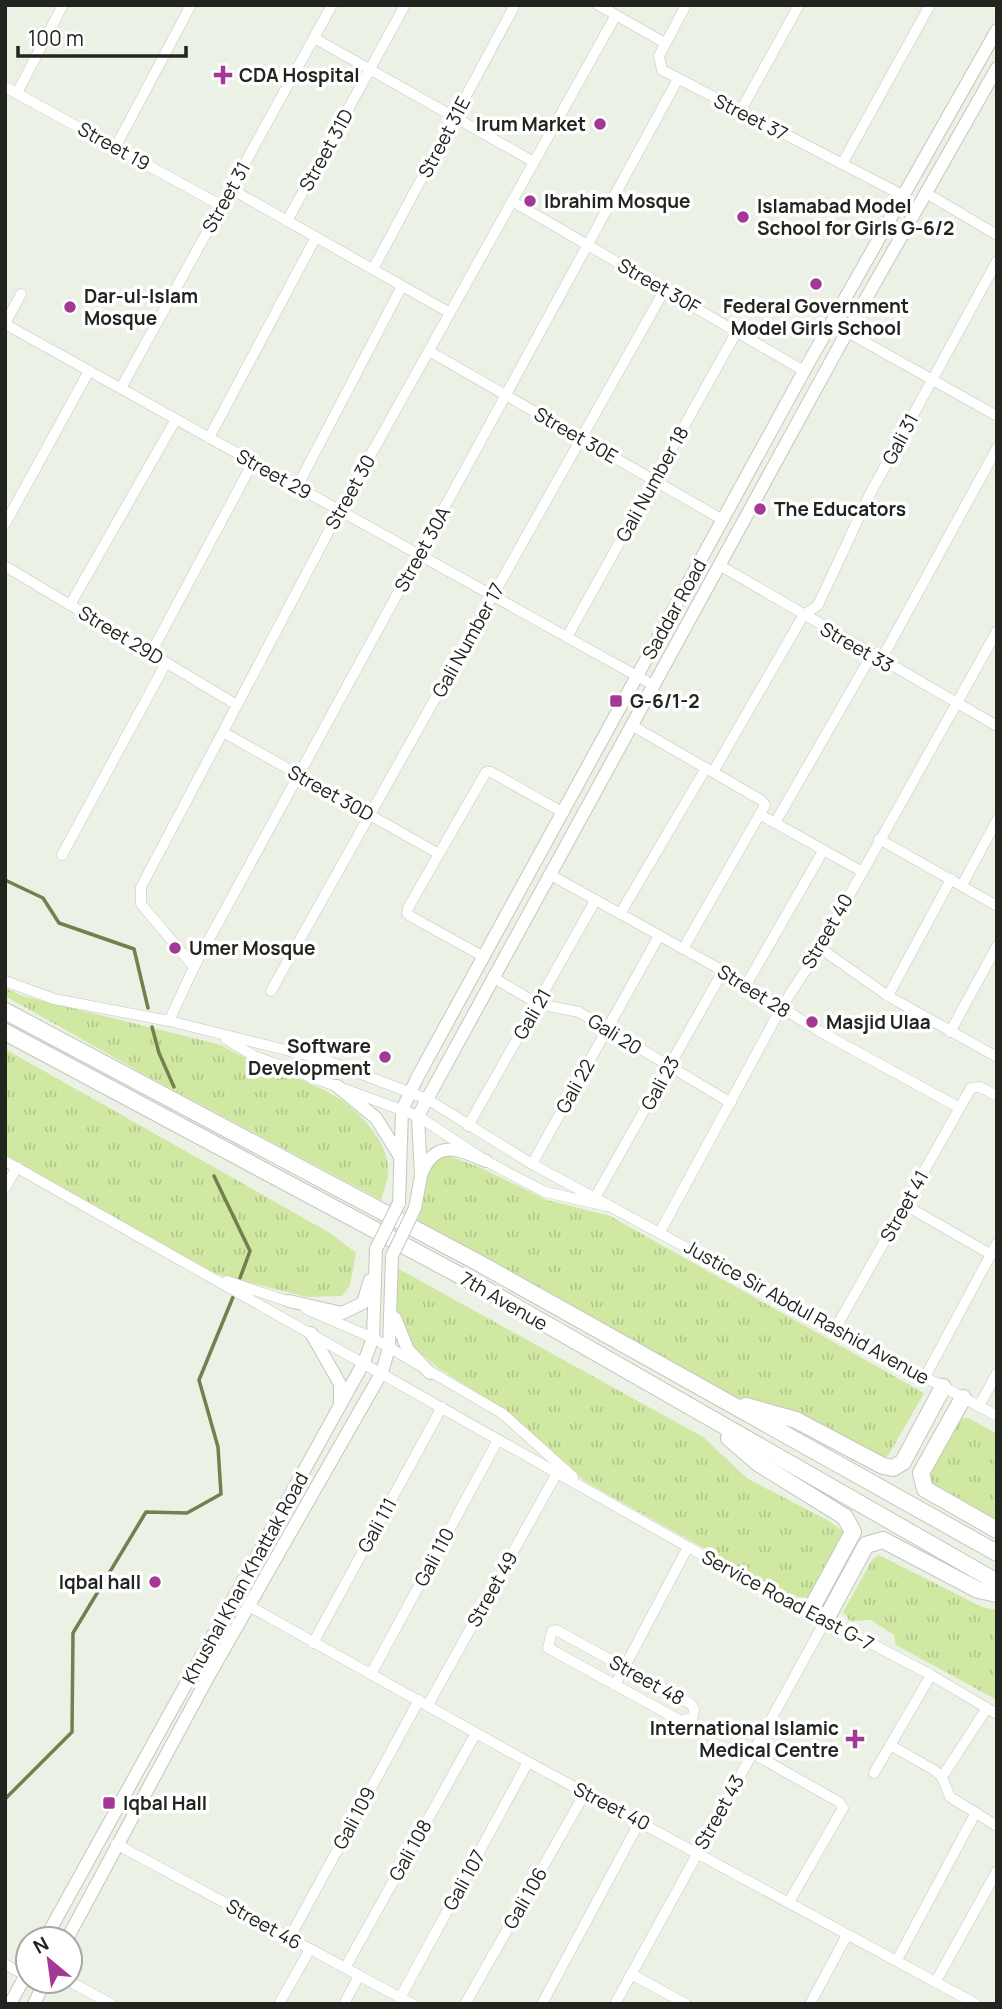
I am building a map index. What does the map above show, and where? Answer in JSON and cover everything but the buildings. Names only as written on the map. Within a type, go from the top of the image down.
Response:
[{"type":"main road","name":"7th Avenue","points":[[5,1011],[477,1262],[997,1553]]},
{"type":"main road","name":"7th Avenue","points":[[5,1032],[476,1284],[997,1582]]},
{"type":"main road","points":[[724,1400],[796,1420],[883,1466],[893,1468],[902,1462],[943,1387]]},
{"type":"main road","points":[[963,1398],[921,1473],[920,1481],[925,1489],[997,1531]]},
{"type":"main road","points":[[704,1416],[758,1463],[845,1517],[851,1524],[853,1532],[809,1613]]},
{"type":"main road","points":[[825,1620],[866,1545],[883,1540],[978,1590],[997,1594]]},
{"type":"street","points":[[16,93],[63,5]]},
{"type":"street","points":[[116,146],[191,5]]},
{"type":"street","name":"Street 31","points":[[121,388],[332,5]]},
{"type":"street","name":"Street 31D","points":[[287,220],[405,5]]},
{"type":"street","name":"Street 31E","points":[[373,269],[515,5]]},
{"type":"street","points":[[598,5],[666,43]]},
{"type":"street","points":[[678,79],[659,64],[666,43],[686,5]]},
{"type":"street","points":[[740,112],[799,5]]},
{"type":"street","points":[[842,164],[930,5]]},
{"type":"street","name":"Street 30","points":[[194,967],[141,904],[141,887],[340,510],[616,15]]},
{"type":"street","name":"Saddar Road","points":[[399,1203],[403,1162],[402,1110],[411,1092],[804,372],[997,30]]},
{"type":"street","points":[[314,38],[534,162]]},
{"type":"street","name":"Saddar Road","points":[[418,1116],[847,332],[926,192],[993,86],[997,68]]},
{"type":"street","name":"Street 37","points":[[678,79],[904,196]]},
{"type":"street","name":"Street 30A","points":[[169,1021],[194,967],[678,79]]},
{"type":"street","name":"Street 19","points":[[5,87],[222,206]]},
{"type":"street","points":[[231,189],[450,313]]},
{"type":"street","points":[[926,192],[997,235]]},
{"type":"street","name":"Street 30F","points":[[512,201],[804,372]]},
{"type":"street","points":[[209,438],[316,237]]},
{"type":"street","name":"Gali 31","points":[[620,914],[803,616],[818,605],[870,494],[997,261]]},
{"type":"street","points":[[297,487],[402,286]]},
{"type":"street","name":"Gali Number 17","points":[[271,991],[665,289]]},
{"type":"street","points":[[5,324],[21,295]]},
{"type":"street","name":"Street 29","points":[[5,324],[653,685]]},
{"type":"street","name":"Gali Number 18","points":[[567,637],[737,331]]},
{"type":"street","points":[[847,332],[930,381],[997,416]]},
{"type":"street","name":"Street 30E","points":[[429,351],[723,520]]},
{"type":"street","points":[[5,524],[89,371]]},
{"type":"street","points":[[70,605],[176,419]]},
{"type":"street","points":[[775,823],[876,658],[997,448]]},
{"type":"street","points":[[151,653],[253,462]]},
{"type":"street","name":"Street 33","points":[[719,565],[997,726]]},
{"type":"street","name":"Street 29D","points":[[5,566],[237,705]]},
{"type":"street","name":"Street 40","points":[[660,1232],[781,1008],[820,948],[997,631]]},
{"type":"street","points":[[62,855],[166,663]]},
{"type":"street","points":[[631,724],[761,800],[763,810],[775,823],[861,871]]},
{"type":"street","name":"Street 30D","points":[[223,732],[439,853]]},
{"type":"street","points":[[484,957],[407,913],[439,853],[489,771],[562,812]]},
{"type":"street","points":[[682,949],[763,810]]},
{"type":"street","points":[[962,885],[997,820]]},
{"type":"street","points":[[879,839],[997,906]]},
{"type":"street","points":[[746,985],[823,851]]},
{"type":"street","name":"Street 28","points":[[549,874],[958,1107]]},
{"type":"street","points":[[888,996],[951,879]]},
{"type":"street","name":"Gali 21","points":[[468,1126],[595,901]]},
{"type":"street","name":"Gali 22","points":[[532,1164],[659,936]]},
{"type":"street","points":[[950,1032],[997,946]]},
{"type":"street","points":[[820,948],[888,996],[997,1057]]},
{"type":"street","name":"Gali 23","points":[[596,1196],[723,971]]},
{"type":"street","name":"Gali 20","points":[[494,978],[538,1004],[579,1012],[607,1027],[668,1068],[731,1103]]},
{"type":"street","name":"Justice Sir Abdul Rashid Avenue","points":[[5,981],[54,999],[169,1021],[322,1059],[427,1099],[532,1164],[596,1196],[997,1416]]},
{"type":"street","name":"Justice Sir Abdul Rashid Avenue","points":[[217,1033],[254,1056],[418,1116],[486,1161],[545,1192],[617,1209]]},
{"type":"street","points":[[337,1086],[376,1118],[403,1162]]},
{"type":"street","name":"Street 41","points":[[835,1329],[971,1088],[975,1086],[997,1096]]},
{"type":"street","points":[[418,1116],[421,1176]]},
{"type":"street","points":[[421,1176],[429,1158],[442,1151],[459,1150],[486,1161]]},
{"type":"street","name":"Service Road East G-7","points":[[5,1161],[688,1547],[931,1675],[997,1714]]},
{"type":"street","points":[[5,1188],[17,1167]]},
{"type":"street","name":"Khushal Khan Khattak Road","points":[[74,1925],[207,1679],[382,1372],[389,1348],[389,1279],[392,1256],[415,1208],[421,1176]]},
{"type":"street","name":"Khushal Khan Khattak Road","points":[[53,1925],[364,1362],[373,1338],[376,1255],[399,1203]]},
{"type":"street","points":[[905,1205],[995,1247],[925,1377]]},
{"type":"street","points":[[289,1301],[330,1312],[352,1310],[363,1303],[376,1255]]},
{"type":"street","name":"Service Road East G-7","points":[[206,1275],[289,1301],[373,1338],[503,1414],[580,1484]]},
{"type":"street","points":[[389,1279],[398,1331],[408,1350],[430,1373]]},
{"type":"street","points":[[312,1333],[340,1384],[340,1406]]},
{"type":"street","points":[[979,1406],[997,1373]]},
{"type":"street","name":"Gali 111","points":[[313,1643],[442,1408]]},
{"type":"street","name":"Gali 110","points":[[371,1674],[498,1440]]},
{"type":"street","name":"Street 49","points":[[423,1702],[557,1473]]},
{"type":"street","points":[[615,1685],[688,1547]]},
{"type":"street","name":"Street 40","points":[[249,1606],[528,1762],[697,1851],[847,1935],[936,1980],[976,2004]]},
{"type":"street","name":"Street 43","points":[[615,2004],[825,1620]]},
{"type":"street","name":"Street 48","points":[[554,1630],[625,1667],[691,1704],[693,1717],[681,1721],[546,1645],[554,1630]]},
{"type":"street","points":[[193,1672],[207,1679]]},
{"type":"street","points":[[874,1773],[931,1675]]},
{"type":"street","name":"Gali 109","points":[[290,1937],[423,1702]]},
{"type":"street","points":[[942,1777],[987,1708]]},
{"type":"street","name":"Gali 108","points":[[345,1968],[476,1732]]},
{"type":"street","points":[[890,1745],[942,1777],[950,1797],[997,1826]]},
{"type":"street","points":[[751,1753],[839,1802],[843,1808],[789,1902]]},
{"type":"street","name":"Gali 107","points":[[400,1998],[528,1762]]},
{"type":"street","name":"Gali 106","points":[[465,2004],[585,1793]]},
{"type":"street","points":[[897,1960],[975,1814]]},
{"type":"street","points":[[542,2004],[640,1821]]},
{"type":"street","name":"Street 46","points":[[116,1844],[411,2004]]},
{"type":"street","points":[[936,1980],[997,1871]]},
{"type":"street","points":[[810,2004],[847,1935]]},
{"type":"street","points":[[279,2004],[310,1949]]},
{"type":"street","points":[[631,1974],[686,2004]]},
{"type":"street","points":[[344,2004],[359,1976]]},
{"type":"street","points":[[84,1989],[111,2004]]},
{"type":"green space","points":[[5,988],[23,996],[221,1045],[335,1096],[354,1110],[372,1129],[384,1151],[388,1174],[381,1200],[149,1077],[5,996]]},
{"type":"green space","points":[[5,1049],[330,1233],[356,1253],[350,1285],[342,1296],[307,1297],[208,1272],[5,1159]]},
{"type":"green space","points":[[442,1154],[477,1166],[547,1200],[610,1216],[924,1393],[888,1456],[880,1460],[782,1409],[725,1394],[417,1226],[431,1163]]},
{"type":"green space","points":[[397,1268],[703,1437],[748,1479],[843,1531],[842,1540],[812,1593],[807,1598],[789,1596],[584,1481],[499,1407],[438,1368],[411,1345],[397,1309]]},
{"type":"green space","points":[[969,1418],[997,1434],[997,1526],[921,1481],[956,1419]]},
{"type":"green space","points":[[879,1555],[982,1607],[997,1610],[997,1700],[896,1645],[894,1635],[871,1620],[850,1621],[843,1612],[872,1560]]},
{"type":"waterway","points":[[5,880],[43,898],[59,923],[134,949],[148,1008]]},
{"type":"waterway","points":[[152,1027],[159,1053],[174,1087]]},
{"type":"waterway","points":[[214,1176],[250,1251],[240,1278]]},
{"type":"waterway","points":[[5,1799],[72,1732],[73,1633],[146,1512],[187,1513],[221,1494],[218,1447],[199,1380],[233,1297]]},
{"type":"place","name":"CDA Hospital","points":[[223,75]]},
{"type":"place","name":"Irum Market","points":[[600,124]]},
{"type":"place","name":"Ibrahim Mosque","points":[[530,201]]},
{"type":"place","name":"Islamabad Model School for Girls G-6/2","points":[[743,217]]},
{"type":"place","name":"Federal Government Model Girls School","points":[[816,284]]},
{"type":"place","name":"Dar-ul-Islam Mosque","points":[[70,307]]},
{"type":"place","name":"The Educators","points":[[760,509]]},
{"type":"place","name":"G-6/1-2","points":[[616,701]]},
{"type":"place","name":"Umer Mosque","points":[[175,948]]},
{"type":"place","name":"Masjid Ulaa","points":[[812,1022]]},
{"type":"place","name":"Software Development","points":[[385,1057]]},
{"type":"place","name":"Iqbal hall","points":[[155,1582]]},
{"type":"place","name":"International Islamic Medical Centre","points":[[855,1739]]},
{"type":"place","name":"Iqbal Hall","points":[[109,1803]]}]
